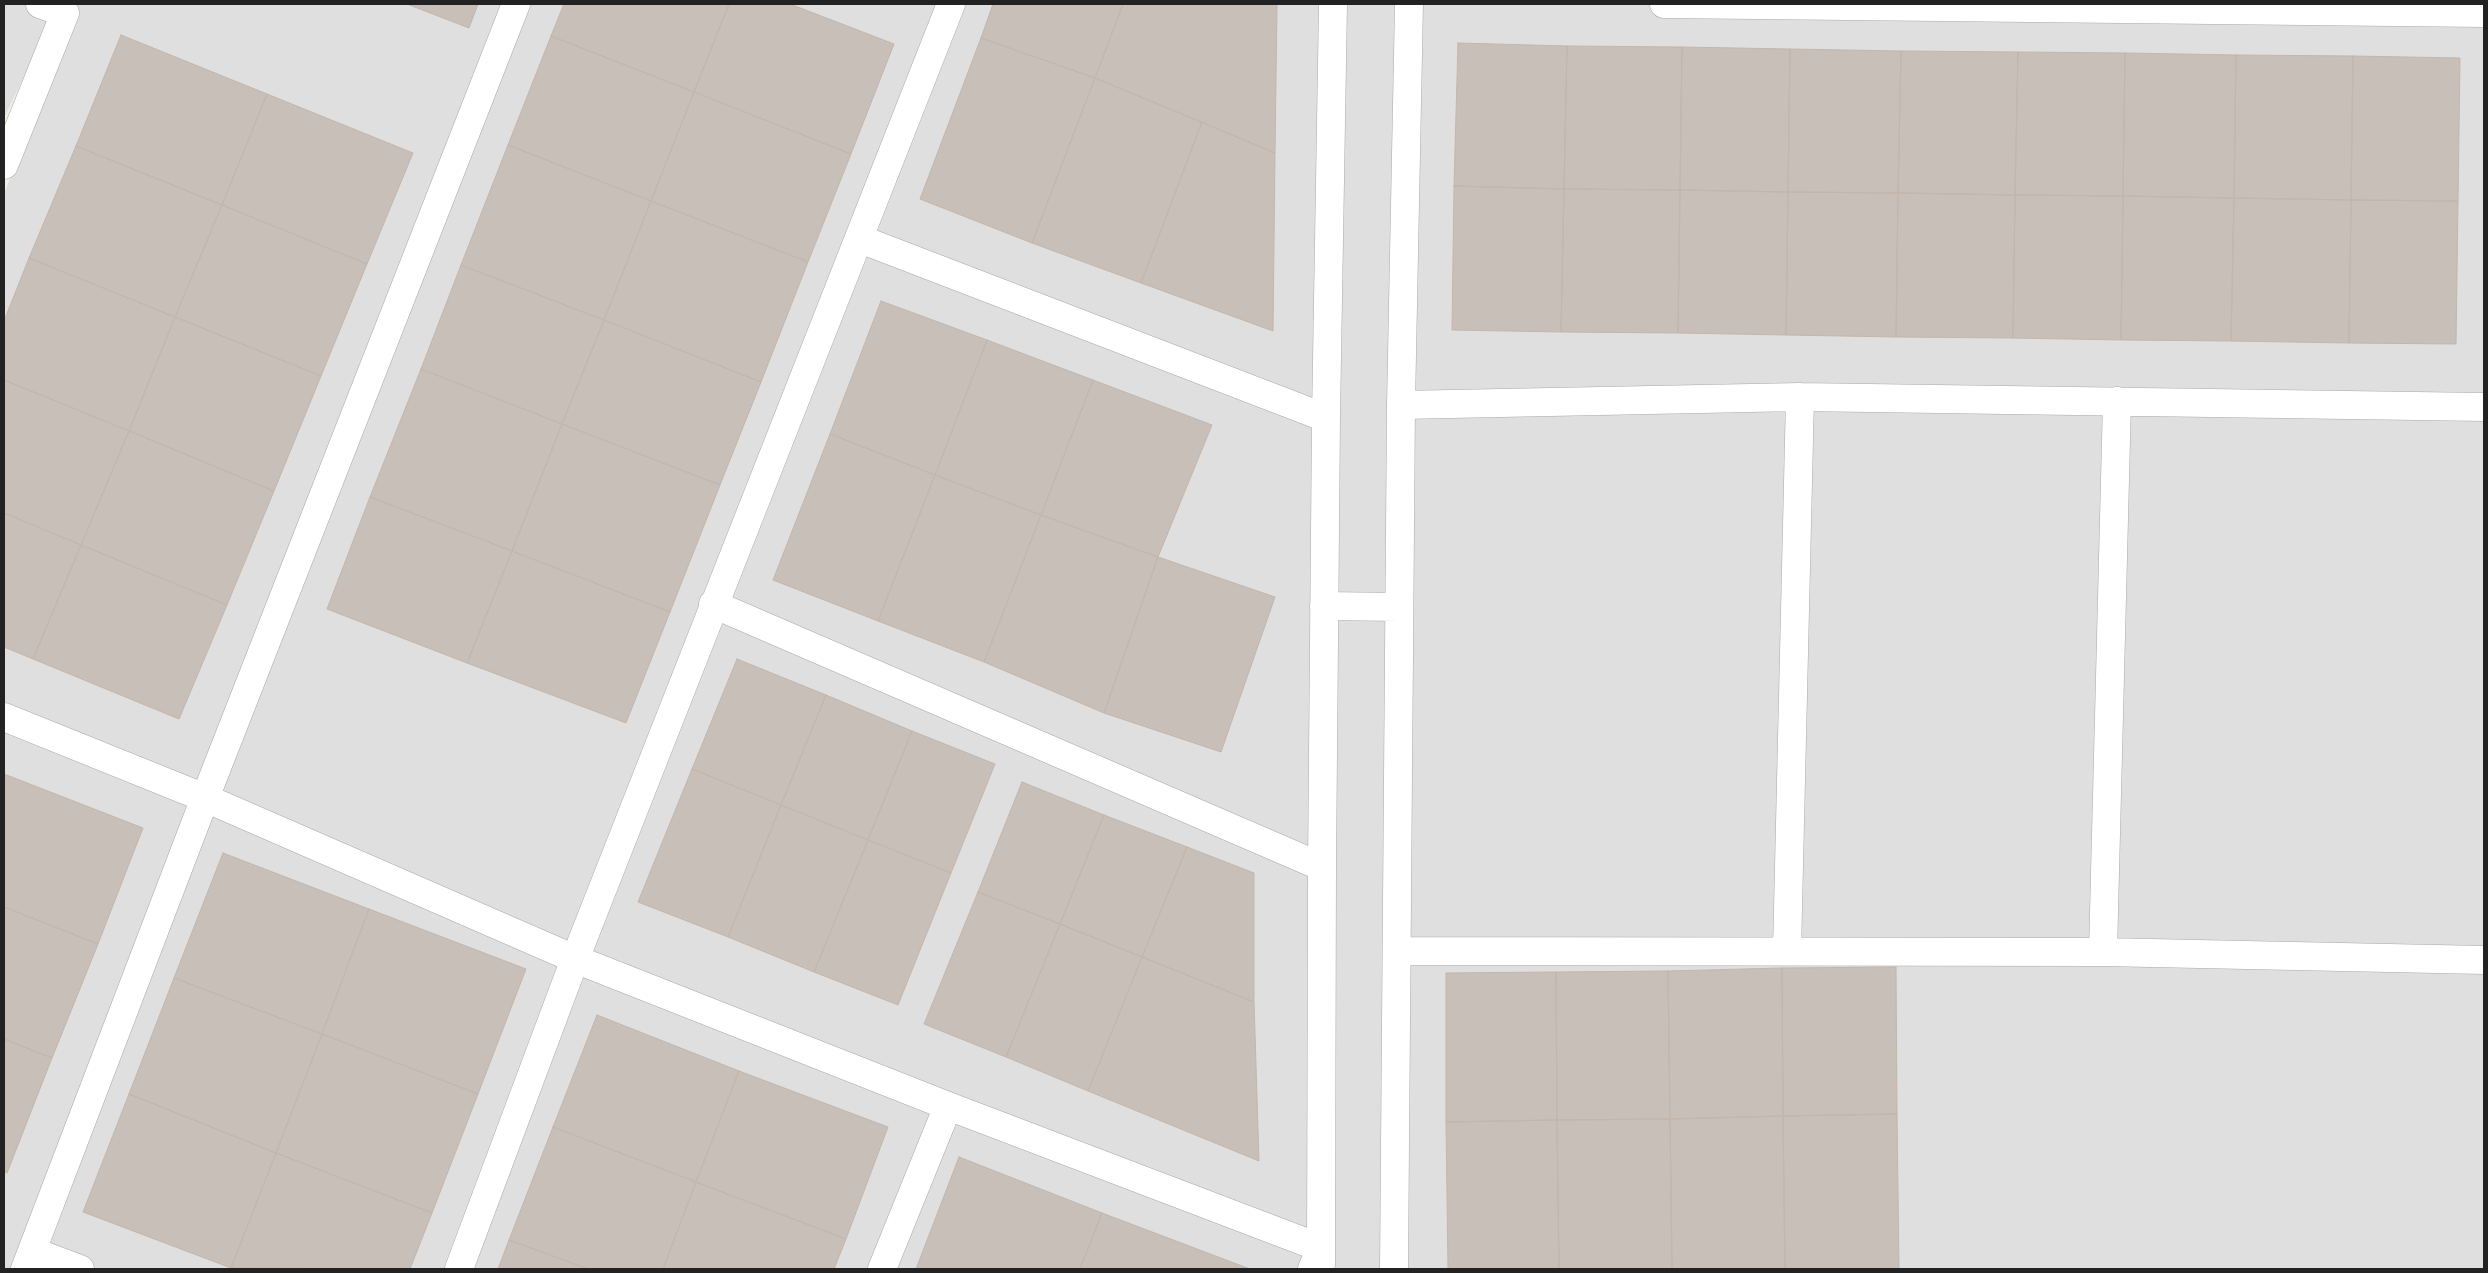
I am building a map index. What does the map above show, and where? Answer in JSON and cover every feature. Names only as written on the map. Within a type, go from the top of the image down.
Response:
[{"type":"street","points":[[4,166],[65,13],[40,4]]},
{"type":"street","points":[[80,1269],[28,1260],[205,798],[516,4]]},
{"type":"street","points":[[459,1269],[575,959],[713,604],[860,239],[951,4]]},
{"type":"street","points":[[4,717],[205,798],[575,959],[948,1106],[1318,1262],[1326,418],[1333,4]]},
{"type":"street","points":[[1394,1269],[1401,405],[1409,4]]},
{"type":"street","points":[[1664,4],[2103,6],[2484,13]]},
{"type":"street","points":[[860,239],[1326,418]]},
{"type":"street","points":[[1401,405],[1800,398],[2117,401],[2484,408]]},
{"type":"street","points":[[1787,951],[1800,398]]},
{"type":"street","points":[[2103,952],[2117,401]]},
{"type":"street","points":[[713,604],[1322,867]]},
{"type":"street","points":[[1324,606],[1399,607]]},
{"type":"street","points":[[1397,951],[2103,952],[2484,960]]},
{"type":"street","points":[[882,1269],[948,1106]]},
{"type":"shaded area","points":[[4,4],[59,4],[4,118]]},
{"type":"shaded area","points":[[77,4],[2484,4],[2484,1269],[4,1269],[4,194]]},
{"type":"building","points":[[407,4],[478,4],[469,28]]},
{"type":"building","points":[[564,4],[729,4],[694,92],[551,36]]},
{"type":"building","points":[[729,4],[790,4],[894,44],[851,154],[694,92]]},
{"type":"building","points":[[993,4],[1123,4],[1095,78],[981,38]]},
{"type":"building","points":[[1123,4],[1277,4],[1275,153],[1095,78]]},
{"type":"building","points":[[121,35],[267,94],[222,205],[76,146]]},
{"type":"building","points":[[551,36],[694,92],[651,201],[508,145]]},
{"type":"building","points":[[981,38],[1095,78],[1032,243],[920,199]]},
{"type":"building","points":[[1458,43],[1567,46],[1564,189],[1454,186]]},
{"type":"building","points":[[1567,46],[1682,47],[1680,190],[1564,189]]},
{"type":"building","points":[[1682,47],[1790,49],[1788,192],[1680,190]]},
{"type":"building","points":[[1790,49],[1901,51],[1898,193],[1788,192]]},
{"type":"building","points":[[1901,51],[2018,52],[2015,195],[1898,193]]},
{"type":"building","points":[[2018,52],[2125,53],[2123,196],[2015,195]]},
{"type":"building","points":[[2125,53],[2236,55],[2234,198],[2123,196]]},
{"type":"building","points":[[2236,55],[2353,56],[2351,200],[2234,198]]},
{"type":"building","points":[[2353,56],[2460,58],[2458,201],[2351,200]]},
{"type":"building","points":[[1095,78],[1202,122],[1141,283],[1032,243]]},
{"type":"building","points":[[694,92],[851,154],[808,262],[651,201]]},
{"type":"building","points":[[267,94],[413,153],[367,264],[222,205]]},
{"type":"building","points":[[1202,122],[1275,153],[1273,331],[1141,283]]},
{"type":"building","points":[[508,145],[651,201],[604,320],[461,265]]},
{"type":"building","points":[[76,146],[222,205],[175,317],[29,258]]},
{"type":"building","points":[[1454,186],[1564,189],[1561,332],[1452,330]]},
{"type":"building","points":[[1564,189],[1680,190],[1678,333],[1561,332]]},
{"type":"building","points":[[1680,190],[1788,192],[1786,335],[1678,333]]},
{"type":"building","points":[[1788,192],[1898,193],[1896,337],[1786,335]]},
{"type":"building","points":[[1898,193],[2015,195],[2013,338],[1896,337]]},
{"type":"building","points":[[2015,195],[2123,196],[2121,340],[2013,338]]},
{"type":"building","points":[[2123,196],[2234,198],[2231,341],[2121,340]]},
{"type":"building","points":[[2234,198],[2351,200],[2349,343],[2231,341]]},
{"type":"building","points":[[2351,200],[2458,201],[2456,344],[2349,343]]},
{"type":"building","points":[[651,201],[808,262],[761,382],[604,320]]},
{"type":"building","points":[[222,205],[367,264],[321,376],[175,317]]},
{"type":"building","points":[[29,258],[175,317],[129,431],[4,380],[4,321]]},
{"type":"building","points":[[461,265],[604,320],[562,424],[421,369]]},
{"type":"building","points":[[881,301],[987,340],[935,475],[830,434]]},
{"type":"building","points":[[175,317],[321,376],[274,491],[129,431]]},
{"type":"building","points":[[604,320],[761,382],[720,485],[562,424]]},
{"type":"building","points":[[987,340],[1093,380],[1041,515],[935,475]]},
{"type":"building","points":[[421,369],[562,424],[512,551],[370,497]]},
{"type":"building","points":[[4,380],[129,431],[81,545],[4,513]]},
{"type":"building","points":[[1093,380],[1212,425],[1158,557],[1041,515]]},
{"type":"building","points":[[562,424],[720,485],[670,612],[512,551]]},
{"type":"building","points":[[129,431],[274,491],[227,605],[81,545]]},
{"type":"building","points":[[830,434],[935,475],[878,621],[773,580]]},
{"type":"building","points":[[935,475],[1041,515],[984,662],[878,621]]},
{"type":"building","points":[[370,497],[512,551],[467,663],[327,609]]},
{"type":"building","points":[[4,513],[81,545],[33,659],[4,647]]},
{"type":"building","points":[[1041,515],[1158,557],[1104,713],[984,662]]},
{"type":"building","points":[[81,545],[227,605],[179,719],[33,659]]},
{"type":"building","points":[[512,551],[670,612],[626,723],[467,663]]},
{"type":"building","points":[[1158,557],[1275,597],[1221,752],[1104,713]]},
{"type":"building","points":[[737,659],[826,695],[781,805],[692,769]]},
{"type":"building","points":[[826,695],[912,731],[868,840],[781,805]]},
{"type":"building","points":[[912,731],[995,764],[951,873],[868,840]]},
{"type":"building","points":[[692,769],[781,805],[728,937],[638,902]]},
{"type":"building","points":[[4,774],[143,828],[98,944],[4,907]]},
{"type":"building","points":[[1022,782],[1104,815],[1060,924],[978,892]]},
{"type":"building","points":[[781,805],[868,840],[814,972],[728,937]]},
{"type":"building","points":[[1104,815],[1187,847],[1142,957],[1060,924]]},
{"type":"building","points":[[868,840],[951,873],[898,1005],[814,972]]},
{"type":"building","points":[[1187,847],[1254,873],[1254,1002],[1142,957]]},
{"type":"building","points":[[223,853],[369,909],[322,1034],[174,978]]},
{"type":"building","points":[[978,892],[1060,924],[1006,1057],[924,1024]]},
{"type":"building","points":[[4,907],[98,944],[52,1058],[4,1039]]},
{"type":"building","points":[[369,909],[526,969],[478,1094],[322,1034]]},
{"type":"building","points":[[1060,924],[1142,957],[1088,1091],[1006,1057]]},
{"type":"building","points":[[1142,957],[1254,1002],[1259,1161],[1088,1091]]},
{"type":"building","points":[[1896,967],[1897,1114],[1783,1116],[1782,968]]},
{"type":"building","points":[[1782,968],[1783,1116],[1670,1119],[1668,971]]},
{"type":"building","points":[[1668,971],[1670,1119],[1557,1120],[1556,972]]},
{"type":"building","points":[[1556,972],[1557,1120],[1446,1122],[1446,973]]},
{"type":"building","points":[[174,978],[322,1034],[276,1153],[129,1094]]},
{"type":"building","points":[[597,1015],[739,1071],[696,1182],[553,1127]]},
{"type":"building","points":[[322,1034],[478,1094],[432,1213],[276,1153]]},
{"type":"building","points":[[4,1039],[52,1058],[7,1173],[4,1172]]},
{"type":"building","points":[[739,1071],[888,1127],[846,1239],[696,1182]]},
{"type":"building","points":[[129,1094],[276,1153],[231,1268],[83,1212]]},
{"type":"building","points":[[1897,1114],[1899,1269],[1785,1269],[1783,1116]]},
{"type":"building","points":[[1783,1116],[1785,1269],[1672,1269],[1670,1119]]},
{"type":"building","points":[[1670,1119],[1672,1269],[1559,1269],[1557,1120]]},
{"type":"building","points":[[1557,1120],[1559,1269],[1448,1269],[1446,1122]]},
{"type":"building","points":[[553,1127],[696,1182],[663,1269],[588,1269],[509,1240]]},
{"type":"building","points":[[276,1153],[432,1213],[410,1269],[231,1268]]},
{"type":"building","points":[[959,1157],[1102,1213],[1080,1269],[916,1269]]},
{"type":"building","points":[[696,1182],[846,1239],[834,1269],[663,1269]]},
{"type":"building","points":[[1102,1213],[1250,1269],[1080,1269]]},
{"type":"building","points":[[509,1240],[588,1269],[498,1269]]}]
